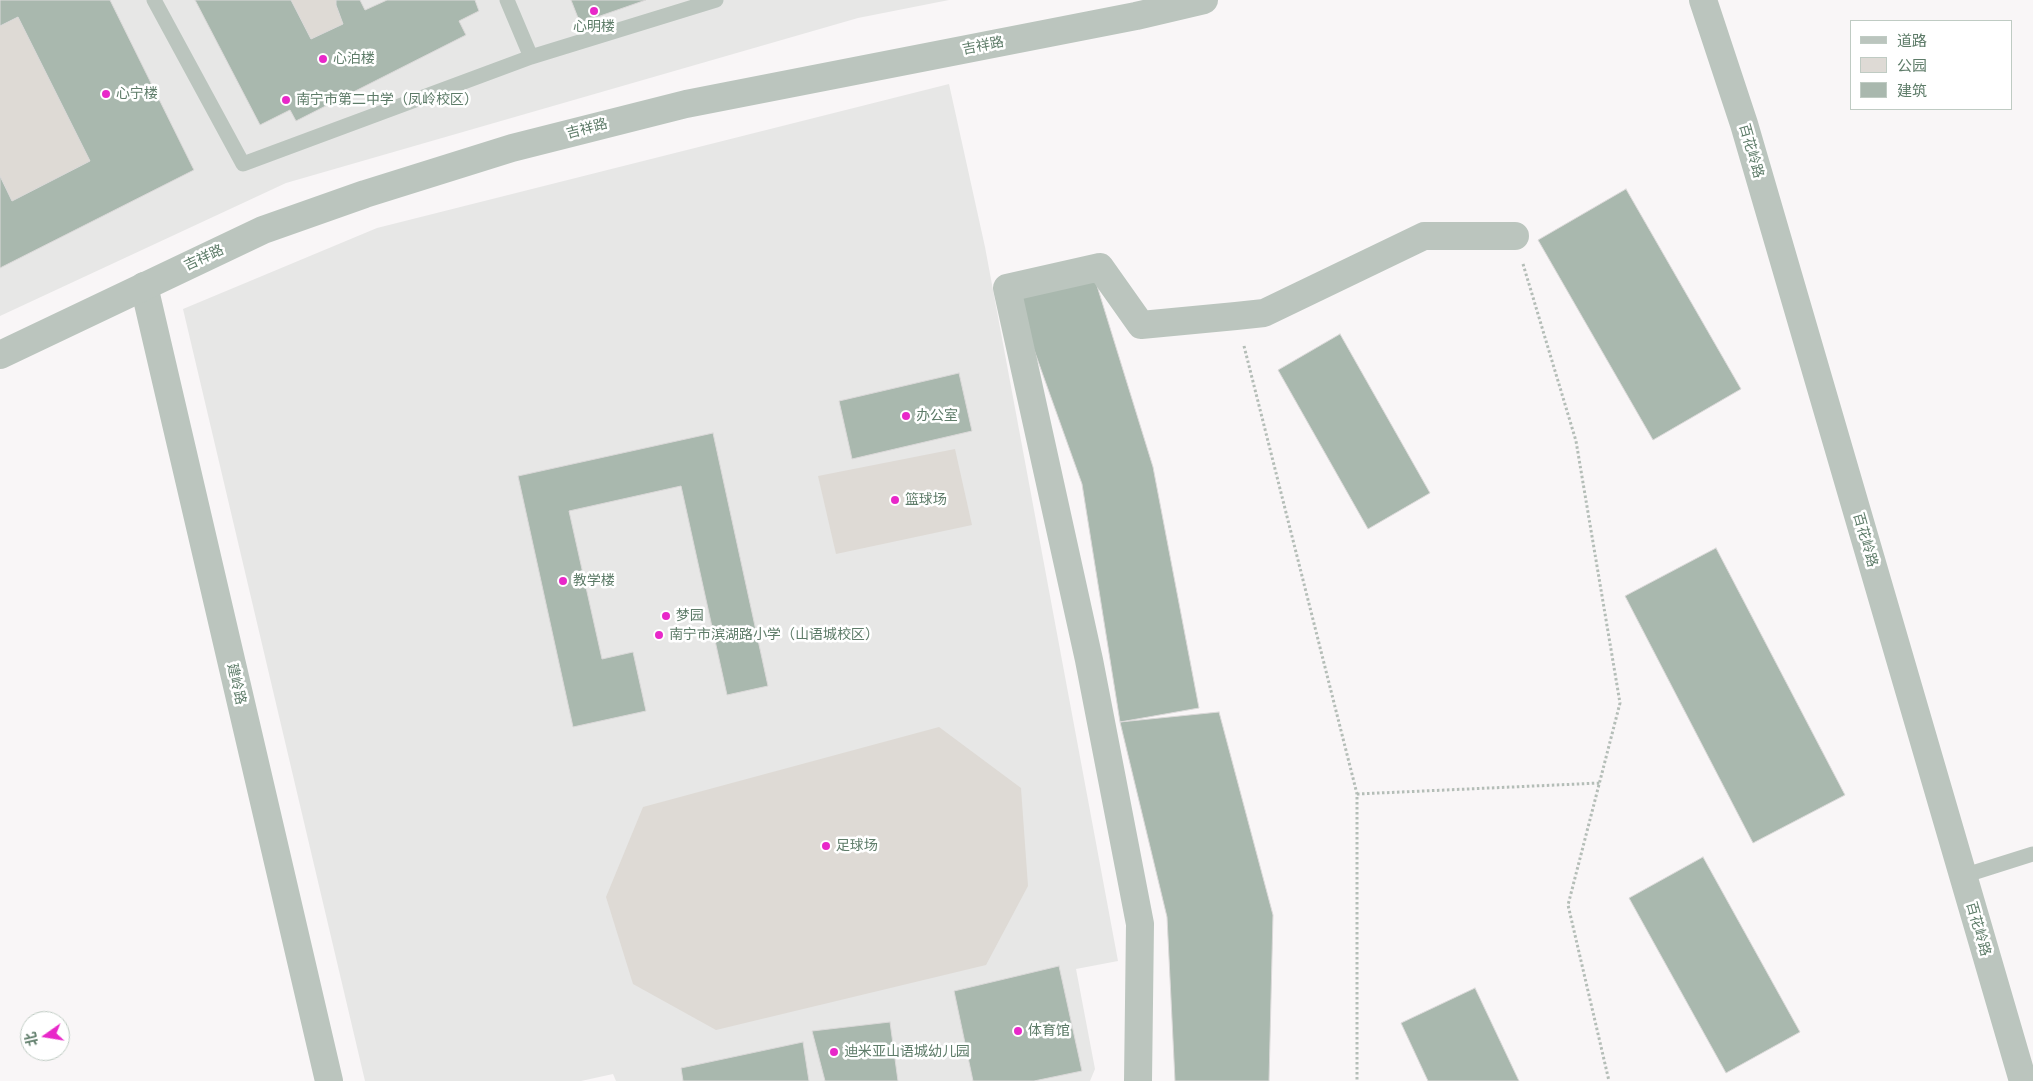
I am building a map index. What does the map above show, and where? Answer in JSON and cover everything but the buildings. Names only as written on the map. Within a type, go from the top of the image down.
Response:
[{"type":"street","name":"吉祥路","points":[[0,355],[263,230],[364,194],[548,138],[686,104],[1126,18],[1204,0]]},
{"type":"street","name":"百花岭路","points":[[1703,0],[1746,134],[2023,1081]]},
{"type":"street","points":[[1138,1081],[1140,924],[1089,660],[1007,288],[1100,267],[1140,325],[1236,316],[1264,313],[1424,236],[1514,236]]},
{"type":"street","name":"建岭路","points":[[144,286],[329,1081]]},
{"type":"lane","points":[[154,0],[243,164],[531,57],[716,0]]},
{"type":"lane","points":[[507,0],[531,57]]},
{"type":"lane","points":[[1963,876],[2033,854]]},
{"type":"path","points":[[1514,236],[1576,441],[1620,703],[1568,905],[1609,1081]]},
{"type":"path","points":[[1236,316],[1357,794],[1357,1081]]},
{"type":"path","points":[[1357,794],[1600,783]]},
{"type":"shaded area","name":"南宁市第二中学（凤岭校区）","points":[[0,0],[949,0],[858,18],[286,183],[0,316]]},
{"type":"shaded area","name":"南宁市滨湖路小学（山语城校区）","points":[[949,84],[985,247],[1118,961],[1076,969],[1095,1069],[1090,1081],[616,1081],[613,1074],[581,1081],[365,1081],[183,309],[377,228]]},
{"type":"green space","points":[[291,0],[336,0],[343,24],[311,39]]},
{"type":"green space","points":[[18,17],[90,161],[12,201],[0,176],[0,26]]},
{"type":"green space","name":"篮球场","points":[[955,449],[972,525],[836,554],[818,476]]},
{"type":"green space","name":"足球场","points":[[939,727],[1021,788],[1028,886],[986,965],[716,1030],[633,984],[606,897],[643,807]]},
{"type":"place","name":"心明楼","points":[[594,11]]},
{"type":"place","name":"心泊楼","points":[[323,59]]},
{"type":"place","name":"心宁楼","points":[[106,94]]},
{"type":"place","name":"南宁市第二中学（凤岭校区）","points":[[286,100]]},
{"type":"place","name":"办公室","points":[[906,416]]},
{"type":"place","name":"篮球场","points":[[895,500]]},
{"type":"place","name":"教学楼","points":[[563,581]]},
{"type":"place","name":"梦园","points":[[666,616]]},
{"type":"place","name":"南宁市滨湖路小学（山语城校区）","points":[[659,635]]},
{"type":"place","name":"足球场","points":[[826,846]]},
{"type":"place","name":"体育馆","points":[[1018,1031]]},
{"type":"place","name":"迪米亚山语城幼儿园","points":[[834,1052]]}]
